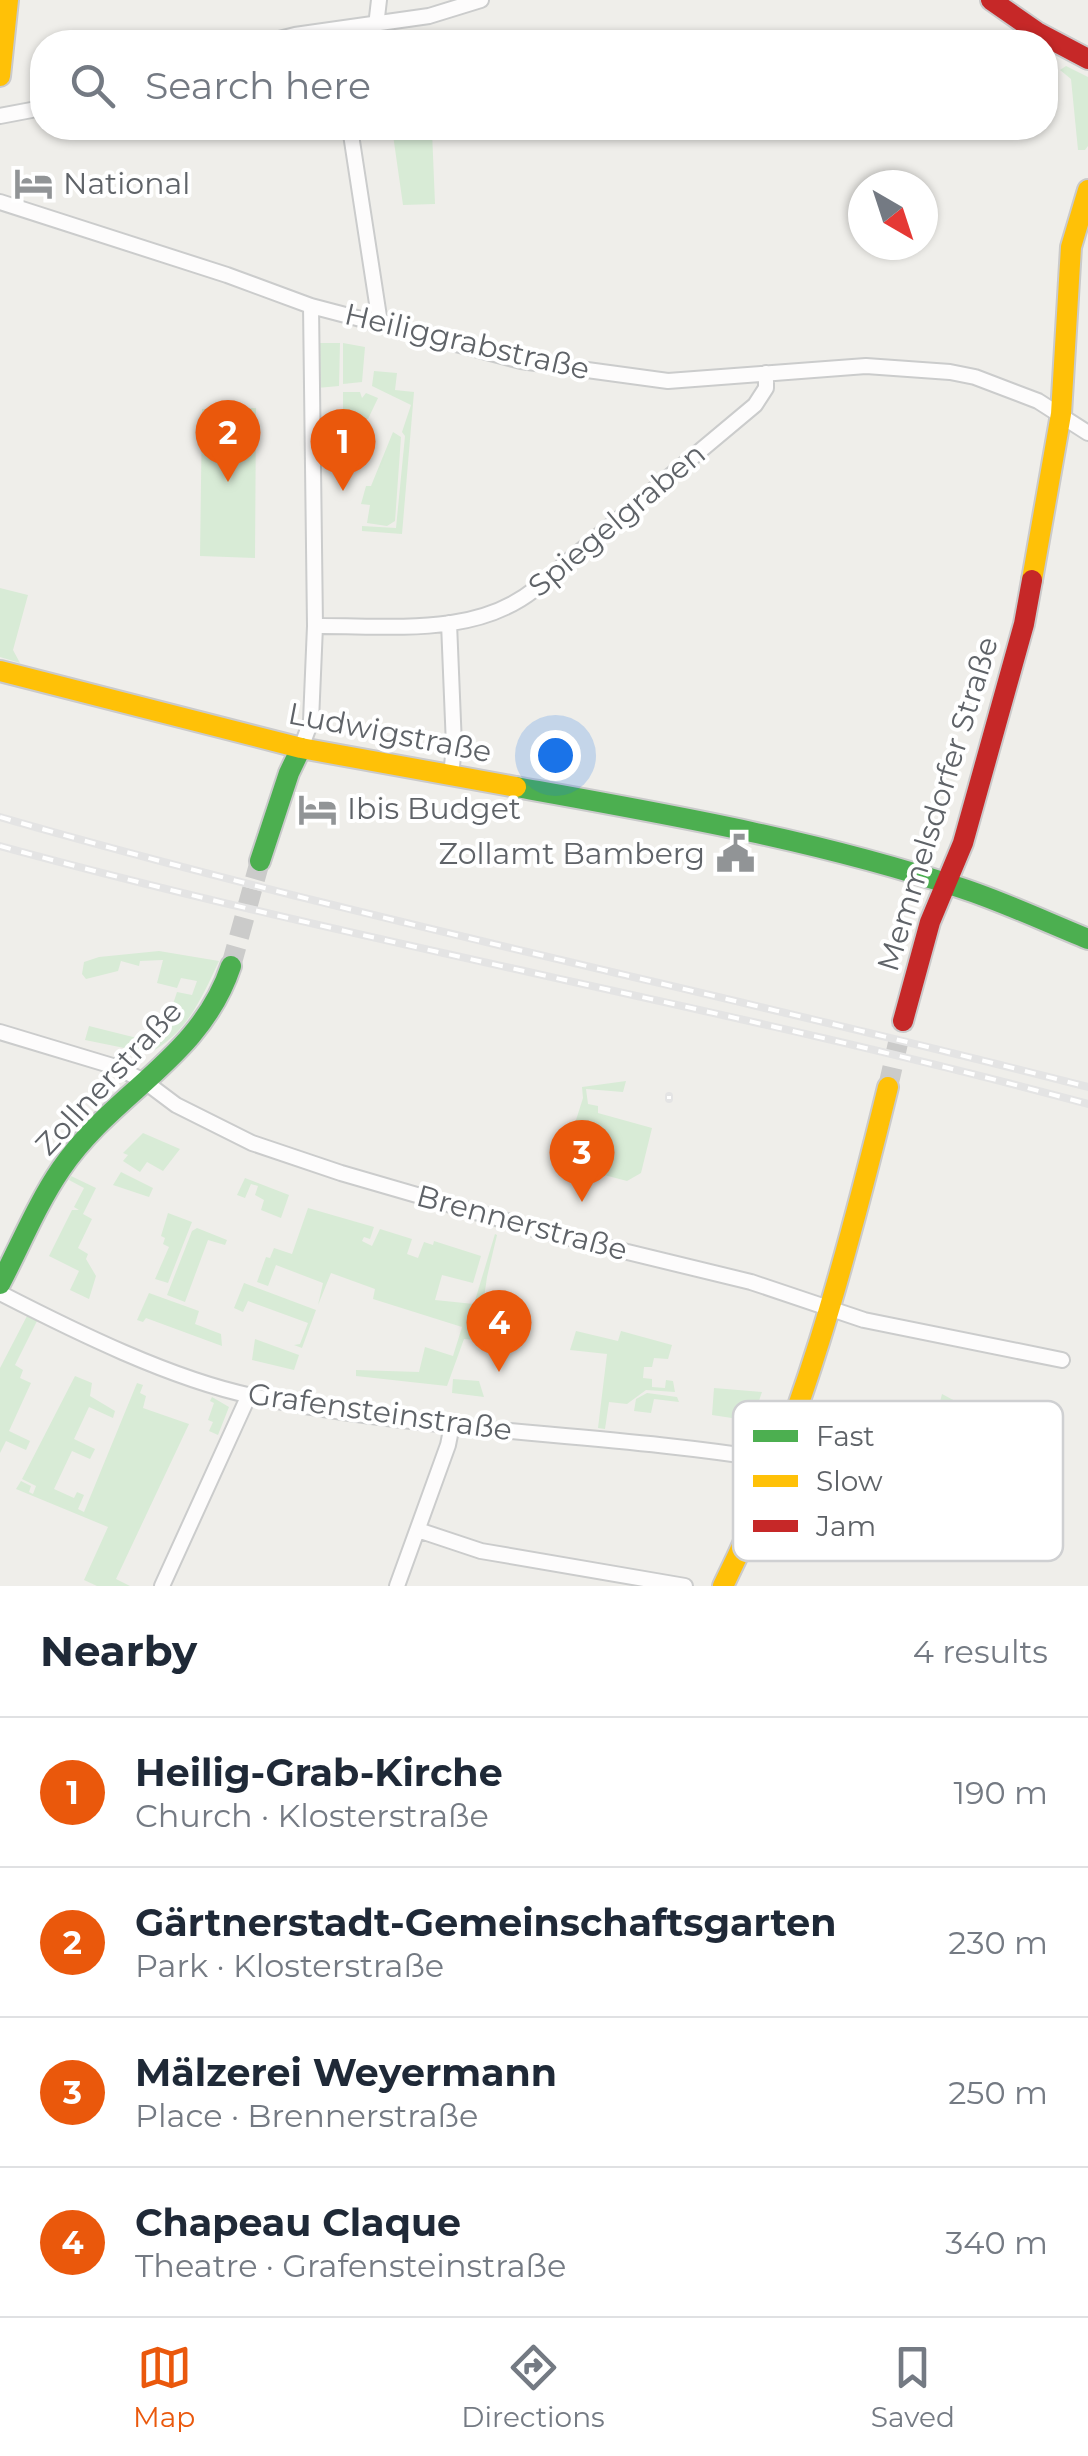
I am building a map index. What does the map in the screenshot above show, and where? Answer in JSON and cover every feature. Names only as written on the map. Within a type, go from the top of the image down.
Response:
[{"type":"street","points":[[0,76],[8,0]]},
{"type":"street","points":[[376,26],[379,0]]},
{"type":"street","points":[[361,30],[481,0]]},
{"type":"street","points":[[991,0],[1035,30]]},
{"type":"street","points":[[1058,43],[1088,59]]},
{"type":"street","points":[[0,116],[30,110]]},
{"type":"street","points":[[352,140],[380,323]]},
{"type":"street","name":"Memmelsdorfer Straße","points":[[903,1021],[930,922],[964,844],[1024,624],[1060,414],[1068,270],[1088,190]]},
{"type":"street","name":"Heiliggrabstraße","points":[[0,202],[228,275],[311,306],[493,355],[572,370],[668,381],[880,366],[950,372],[975,377],[1038,401],[1088,433]]},
{"type":"street","points":[[260,861],[311,721],[315,626],[311,306]]},
{"type":"street","name":"Spiegelgraben","points":[[315,626],[449,624],[488,615],[526,596],[755,405],[766,388],[766,373]]},
{"type":"street","points":[[449,624],[454,746],[451,776]]},
{"type":"street","name":"Ludwigstraße","points":[[0,671],[301,748],[709,822],[947,884],[1088,939]]},
{"type":"street","name":"Zollnerstraße","points":[[0,1284],[61,1168],[204,1023],[232,966]]},
{"type":"street","name":"Brennerstraße","points":[[0,1032],[116,1066],[176,1104],[278,1153],[542,1231],[752,1282],[864,1320],[1062,1360]]},
{"type":"street","points":[[801,1401],[834,1309],[888,1087]]},
{"type":"street","name":"Grafensteinstraße","points":[[0,1293],[119,1349],[249,1396],[452,1425],[733,1456]]},
{"type":"street","points":[[162,1586],[249,1396]]},
{"type":"street","points":[[398,1586],[452,1425]]},
{"type":"street","points":[[418,1530],[481,1552],[684,1586]]},
{"type":"street","points":[[723,1586],[736,1561]]},
{"type":"green space","points":[[1066,66],[1088,77],[1085,150],[1078,150],[1071,79],[1060,70]]},
{"type":"green space","points":[[394,140],[432,140],[435,204],[403,205]]},
{"type":"green space","points":[[317,343],[340,343],[339,386],[317,388]]},
{"type":"green space","points":[[343,343],[365,347],[362,382],[343,384]]},
{"type":"green space","points":[[374,371],[397,373],[395,390],[414,392],[402,534],[362,531],[362,526],[396,528],[405,436],[402,432],[411,405],[372,386]]},
{"type":"green space","points":[[343,392],[378,398],[368,419],[343,414]]},
{"type":"green space","points":[[256,408],[255,558],[200,556],[202,409]]},
{"type":"green space","points":[[393,432],[401,437],[395,521],[387,526],[367,523],[370,505],[361,504],[366,486],[371,486]]},
{"type":"green space","points":[[0,588],[28,595],[13,650],[20,663],[0,657]]},
{"type":"green space","points":[[159,951],[219,961],[199,1001],[174,1036],[149,1053],[85,1040],[89,1026],[153,1042],[163,1005],[172,1007],[177,992],[192,995],[197,981],[181,978],[177,988],[157,983],[163,960],[140,961],[139,966],[121,961],[118,971],[86,979],[82,974],[84,962],[99,957]]},
{"type":"green space","points":[[626,1081],[623,1092],[586,1089],[588,1104],[598,1106],[598,1113],[652,1128],[641,1173],[627,1181],[562,1164],[583,1098],[582,1087]]},
{"type":"green space","points":[[143,1133],[180,1149],[163,1171],[147,1162],[140,1172],[123,1161],[128,1155],[123,1153]]},
{"type":"green space","points":[[121,1172],[153,1188],[149,1197],[113,1185]]},
{"type":"green space","points":[[71,1176],[96,1188],[83,1214],[92,1219],[78,1248],[88,1254],[86,1259],[96,1276],[89,1299],[70,1290],[79,1271],[49,1256],[72,1210],[79,1210],[74,1207],[84,1188],[69,1180]]},
{"type":"green space","points":[[245,1178],[289,1195],[281,1218],[261,1210],[264,1200],[255,1195],[258,1186],[251,1184],[245,1198],[237,1195]]},
{"type":"green space","points":[[308,1208],[374,1227],[370,1239],[364,1237],[362,1241],[372,1246],[380,1229],[412,1239],[407,1254],[418,1258],[424,1242],[433,1245],[434,1241],[481,1256],[473,1283],[442,1275],[435,1300],[474,1304],[497,1235],[478,1340],[464,1339],[447,1386],[356,1376],[356,1370],[419,1372],[425,1347],[453,1356],[462,1327],[373,1299],[375,1289],[331,1273],[318,1305],[323,1283],[276,1265],[268,1286],[257,1282],[266,1257],[270,1258],[274,1248],[292,1254]]},
{"type":"green space","points":[[168,1213],[192,1222],[168,1283],[155,1279],[169,1247],[163,1244],[165,1238],[161,1236]]},
{"type":"green space","points":[[197,1228],[227,1240],[225,1245],[208,1240],[185,1302],[167,1295],[192,1231]]},
{"type":"green space","points":[[244,1283],[316,1310],[302,1348],[294,1345],[300,1344],[308,1323],[248,1301],[243,1312],[234,1308]]},
{"type":"green space","points":[[149,1293],[199,1311],[195,1324],[221,1334],[222,1346],[146,1318],[143,1322],[137,1320]]},
{"type":"green space","points":[[27,1316],[37,1321],[15,1365],[23,1370],[20,1378],[31,1383],[9,1431],[30,1441],[26,1450],[6,1441],[0,1453],[0,1368]]},
{"type":"green space","points":[[576,1331],[618,1341],[621,1331],[672,1345],[668,1359],[654,1358],[652,1367],[644,1367],[643,1378],[652,1379],[652,1387],[665,1388],[666,1380],[673,1381],[675,1392],[646,1390],[627,1404],[609,1402],[605,1429],[598,1428],[607,1354],[570,1350]]},
{"type":"green space","points":[[255,1339],[299,1355],[294,1370],[252,1360]]},
{"type":"green space","points":[[75,1376],[92,1383],[90,1396],[115,1411],[113,1418],[89,1407],[74,1439],[95,1449],[90,1459],[72,1451],[54,1489],[74,1498],[77,1492],[84,1495],[78,1509],[84,1512],[137,1383],[143,1385],[140,1393],[146,1396],[143,1408],[189,1424],[116,1579],[130,1586],[97,1586],[84,1580],[108,1527],[16,1489],[21,1481],[31,1486],[29,1492],[33,1494],[36,1486],[22,1479]]},
{"type":"green space","points":[[453,1379],[479,1381],[484,1397],[452,1393]]},
{"type":"green space","points":[[714,1388],[762,1392],[759,1401],[733,1401],[733,1418],[712,1415]]},
{"type":"green space","points":[[647,1393],[677,1397],[679,1402],[654,1399],[651,1413],[634,1411],[636,1399]]},
{"type":"green space","points":[[212,1397],[229,1407],[218,1435],[209,1431],[213,1422],[208,1420]]},
{"type":"tunnel","points":[[231,966],[260,861]]},
{"type":"tunnel","points":[[888,1087],[903,1021]]},
{"type":"railway","points":[[0,817],[271,890],[1088,1087]]},
{"type":"railway","points":[[0,846],[271,914],[817,1037],[1088,1104]]},
{"type":"traffic: fast","points":[[260,861],[301,748]]},
{"type":"traffic: fast","points":[[516,787],[629,807],[852,856],[977,894],[1088,939]]},
{"type":"traffic: fast","points":[[0,1284],[61,1169],[105,1118],[199,1026],[231,966]]},
{"type":"traffic: slow","points":[[0,76],[8,0]]},
{"type":"traffic: slow","points":[[1032,580],[1061,414],[1071,247],[1088,190]]},
{"type":"traffic: slow","points":[[0,671],[301,748],[516,787]]},
{"type":"traffic: slow","points":[[800,1401],[856,1215],[888,1087]]},
{"type":"traffic: slow","points":[[723,1586],[735,1561]]},
{"type":"traffic: jam","points":[[991,0],[1034,30]]},
{"type":"traffic: jam","points":[[1058,43],[1088,59]]},
{"type":"traffic: jam","points":[[903,1021],[930,922],[963,843],[1024,624],[1032,580]]},
{"type":"place","name":"National","points":[[33,184]]},
{"type":"place","name":"Gärtnerstadt-Gemeinschaftsgarten","points":[[228,482]]},
{"type":"place","name":"Heilig-Grab-Kirche","points":[[343,491]]},
{"type":"place","name":"Ibis Budget","points":[[317,809]]},
{"type":"place","name":"Zollamt Bamberg","points":[[735,854]]},
{"type":"place","name":"Mälzerei Weyermann","points":[[582,1202]]},
{"type":"place","name":"Chapeau Claque","points":[[499,1372]]}]
